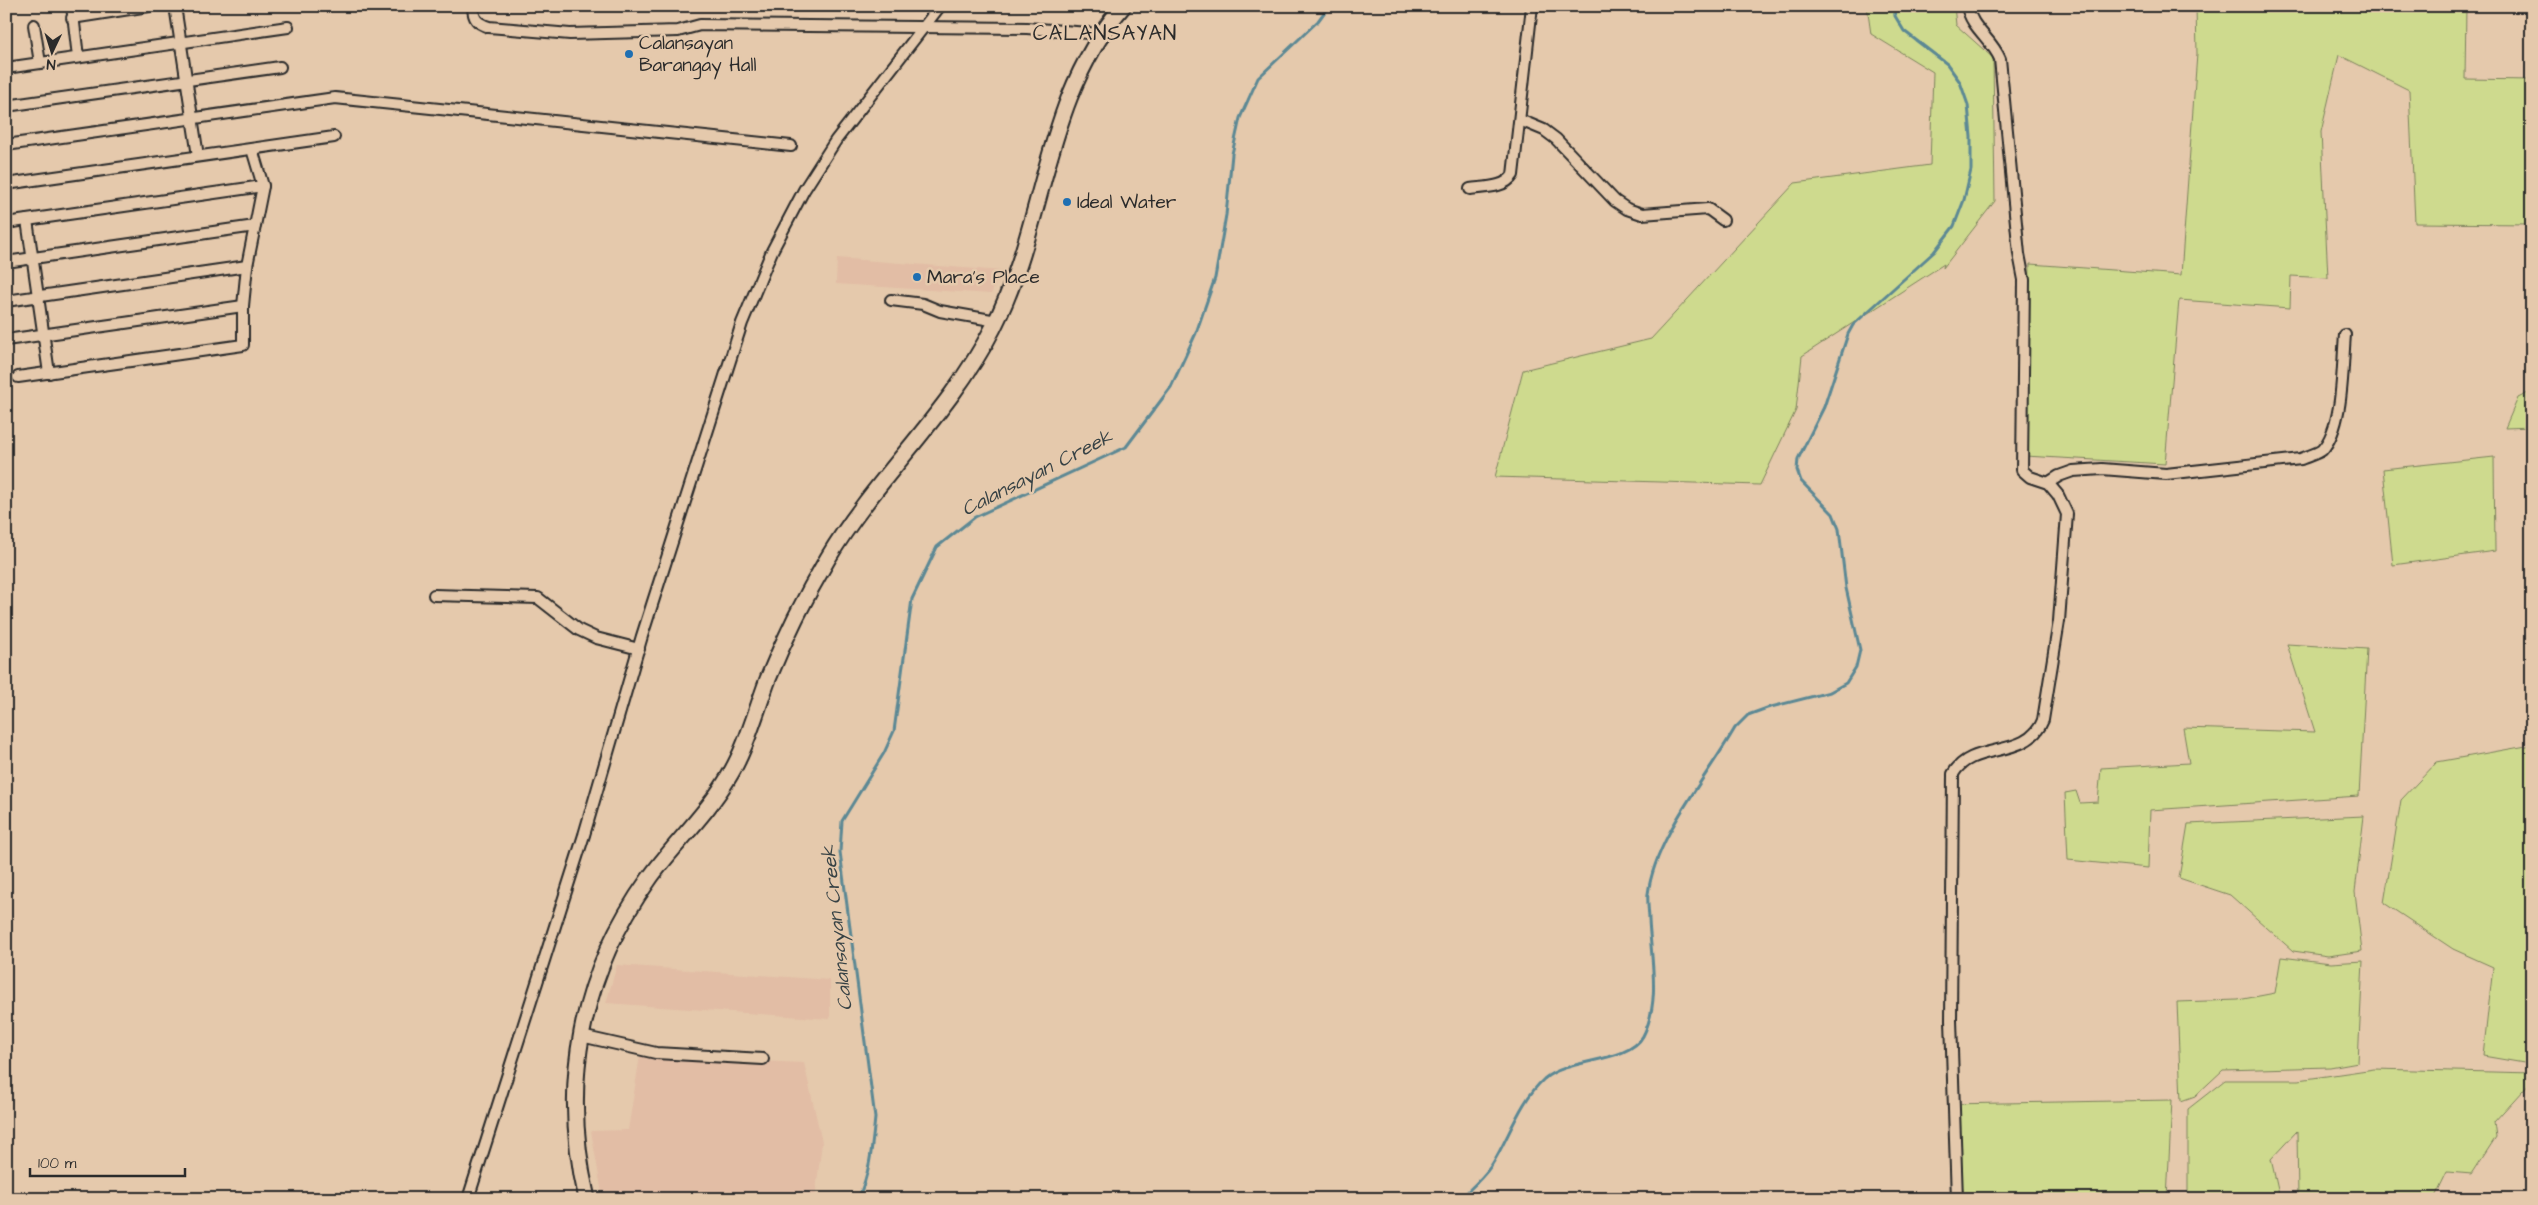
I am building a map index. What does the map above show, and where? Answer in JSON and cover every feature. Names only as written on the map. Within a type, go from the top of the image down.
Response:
[{"type":"highway","points":[[587,1199],[578,1156],[574,1114],[581,1036],[598,976],[615,933],[652,875],[692,828],[731,773],[783,642],[830,554],[867,502],[957,387],[997,321],[1017,270],[1065,107],[1079,72],[1100,34],[1123,6]]},
{"type":"street","points":[[72,6],[78,57]]},
{"type":"street","points":[[72,18],[149,6]]},
{"type":"street","points":[[175,6],[198,156]]},
{"type":"street","points":[[473,6],[473,16],[479,24],[489,27],[570,34],[678,31],[700,25],[1027,28],[1100,34]]},
{"type":"street","points":[[468,1199],[584,835],[639,649],[742,323],[772,251],[804,190],[836,140],[921,28],[940,6]]},
{"type":"street","points":[[1470,189],[1509,182],[1514,169],[1532,6]]},
{"type":"street","points":[[1957,1199],[1951,1020],[1953,774],[1957,766],[1967,759],[2025,741],[2034,736],[2042,720],[2059,621],[2067,514],[2058,495],[2048,483],[2030,477],[2022,470],[2024,280],[2019,254],[2000,59],[1996,48],[1982,34],[1968,14],[1967,6]]},
{"type":"street","points":[[34,25],[40,63]]},
{"type":"street","points":[[6,68],[288,27]]},
{"type":"street","points":[[6,106],[280,67]]},
{"type":"street","points":[[6,145],[334,98],[792,146]]},
{"type":"street","points":[[1520,120],[1544,130],[1556,139],[1614,201],[1626,209],[1642,214],[1708,209],[1723,220]]},
{"type":"street","points":[[6,184],[334,137]]},
{"type":"street","points":[[18,378],[243,345],[242,306],[263,186],[252,149]]},
{"type":"street","points":[[6,223],[263,186]]},
{"type":"street","points":[[27,220],[49,373]]},
{"type":"street","points":[[6,262],[255,226]]},
{"type":"street","points":[[6,302],[248,266]]},
{"type":"street","points":[[890,300],[923,304],[940,311],[997,321]]},
{"type":"street","points":[[6,340],[242,306]]},
{"type":"street","points":[[2048,483],[2059,476],[2073,471],[2102,469],[2166,474],[2301,459],[2321,451],[2330,437],[2338,412],[2345,335]]},
{"type":"street","points":[[434,595],[538,598],[579,630],[596,638],[639,649]]},
{"type":"street","points":[[581,1036],[656,1053],[763,1059]]},
{"type":"shaded area","name":"Mara's Place","points":[[837,258],[1002,271],[991,294],[836,284]]},
{"type":"shaded area","points":[[617,965],[830,980],[830,1019],[606,1003]]},
{"type":"shaded area","points":[[640,1056],[804,1063],[822,1142],[815,1199],[603,1199],[591,1131],[628,1130]]},
{"type":"green space","points":[[1867,6],[1954,6],[1956,25],[1993,58],[1995,201],[1943,268],[1944,264],[1802,356],[1796,410],[1760,485],[1495,477],[1523,370],[1651,339],[1795,183],[1930,165],[1933,72],[1871,34]]},
{"type":"green space","points":[[2196,6],[2466,6],[2465,79],[2532,80],[2532,224],[2415,223],[2409,90],[2339,55],[2321,132],[2328,278],[2291,276],[2290,308],[2179,300],[2165,464],[2025,456],[2030,264],[2181,275],[2197,54]]},
{"type":"green space","points":[[2532,391],[2532,427],[2505,428],[2518,398]]},
{"type":"green space","points":[[2494,457],[2495,551],[2393,565],[2383,469]]},
{"type":"green space","points":[[2287,644],[2367,649],[2359,796],[2150,810],[2148,868],[2068,860],[2065,793],[2076,791],[2080,803],[2098,802],[2101,768],[2189,763],[2183,728],[2315,732]]},
{"type":"green space","points":[[2532,745],[2532,1057],[2524,1063],[2483,1056],[2493,967],[2453,949],[2384,903],[2401,800],[2437,762]]},
{"type":"green space","points":[[2364,816],[2355,892],[2362,951],[2328,956],[2293,951],[2230,895],[2179,878],[2188,824]]},
{"type":"green space","points":[[2281,957],[2331,963],[2363,961],[2358,1062],[2330,1067],[2223,1070],[2195,1096],[2181,1101],[2177,1002],[2238,1000],[2275,993]]},
{"type":"green space","points":[[2374,1069],[2532,1073],[2532,1080],[2494,1122],[2496,1137],[2472,1174],[2447,1172],[2434,1199],[2298,1199],[2297,1131],[2271,1159],[2280,1199],[2188,1199],[2188,1109],[2225,1080],[2299,1080]]},
{"type":"green space","points":[[2172,1100],[2167,1199],[1952,1199],[1948,1104]]},
{"type":"waterway","name":"Calansayan Creek","points":[[858,1199],[868,1170],[875,1118],[840,852],[842,821],[884,753],[894,731],[912,599],[937,547],[975,517],[1126,447],[1171,387],[1196,333],[1215,278],[1226,215],[1232,154],[1240,118],[1258,78],[1318,21],[1329,6]]},
{"type":"waterway","points":[[1460,1199],[1491,1166],[1521,1109],[1535,1088],[1544,1079],[1568,1067],[1625,1051],[1636,1045],[1643,1036],[1649,1023],[1652,1009],[1654,980],[1648,900],[1653,873],[1671,829],[1735,728],[1748,715],[1767,708],[1830,692],[1846,683],[1856,667],[1860,650],[1846,588],[1839,529],[1833,514],[1801,481],[1797,470],[1798,459],[1824,407],[1848,334],[1853,325],[1934,252],[1954,226],[1964,200],[1971,170],[1971,137],[1968,105],[1960,82],[1947,64],[1904,31],[1895,16],[1894,6]]},
{"type":"place","name":"Calansayan Barangay Hall","points":[[629,54]]},
{"type":"place","name":"Ideal Water","points":[[1067,202]]},
{"type":"place","name":"Mara's Place","points":[[917,277]]},
{"type":"district","name":"CALANSAYAN","points":[[1105,33]]}]
